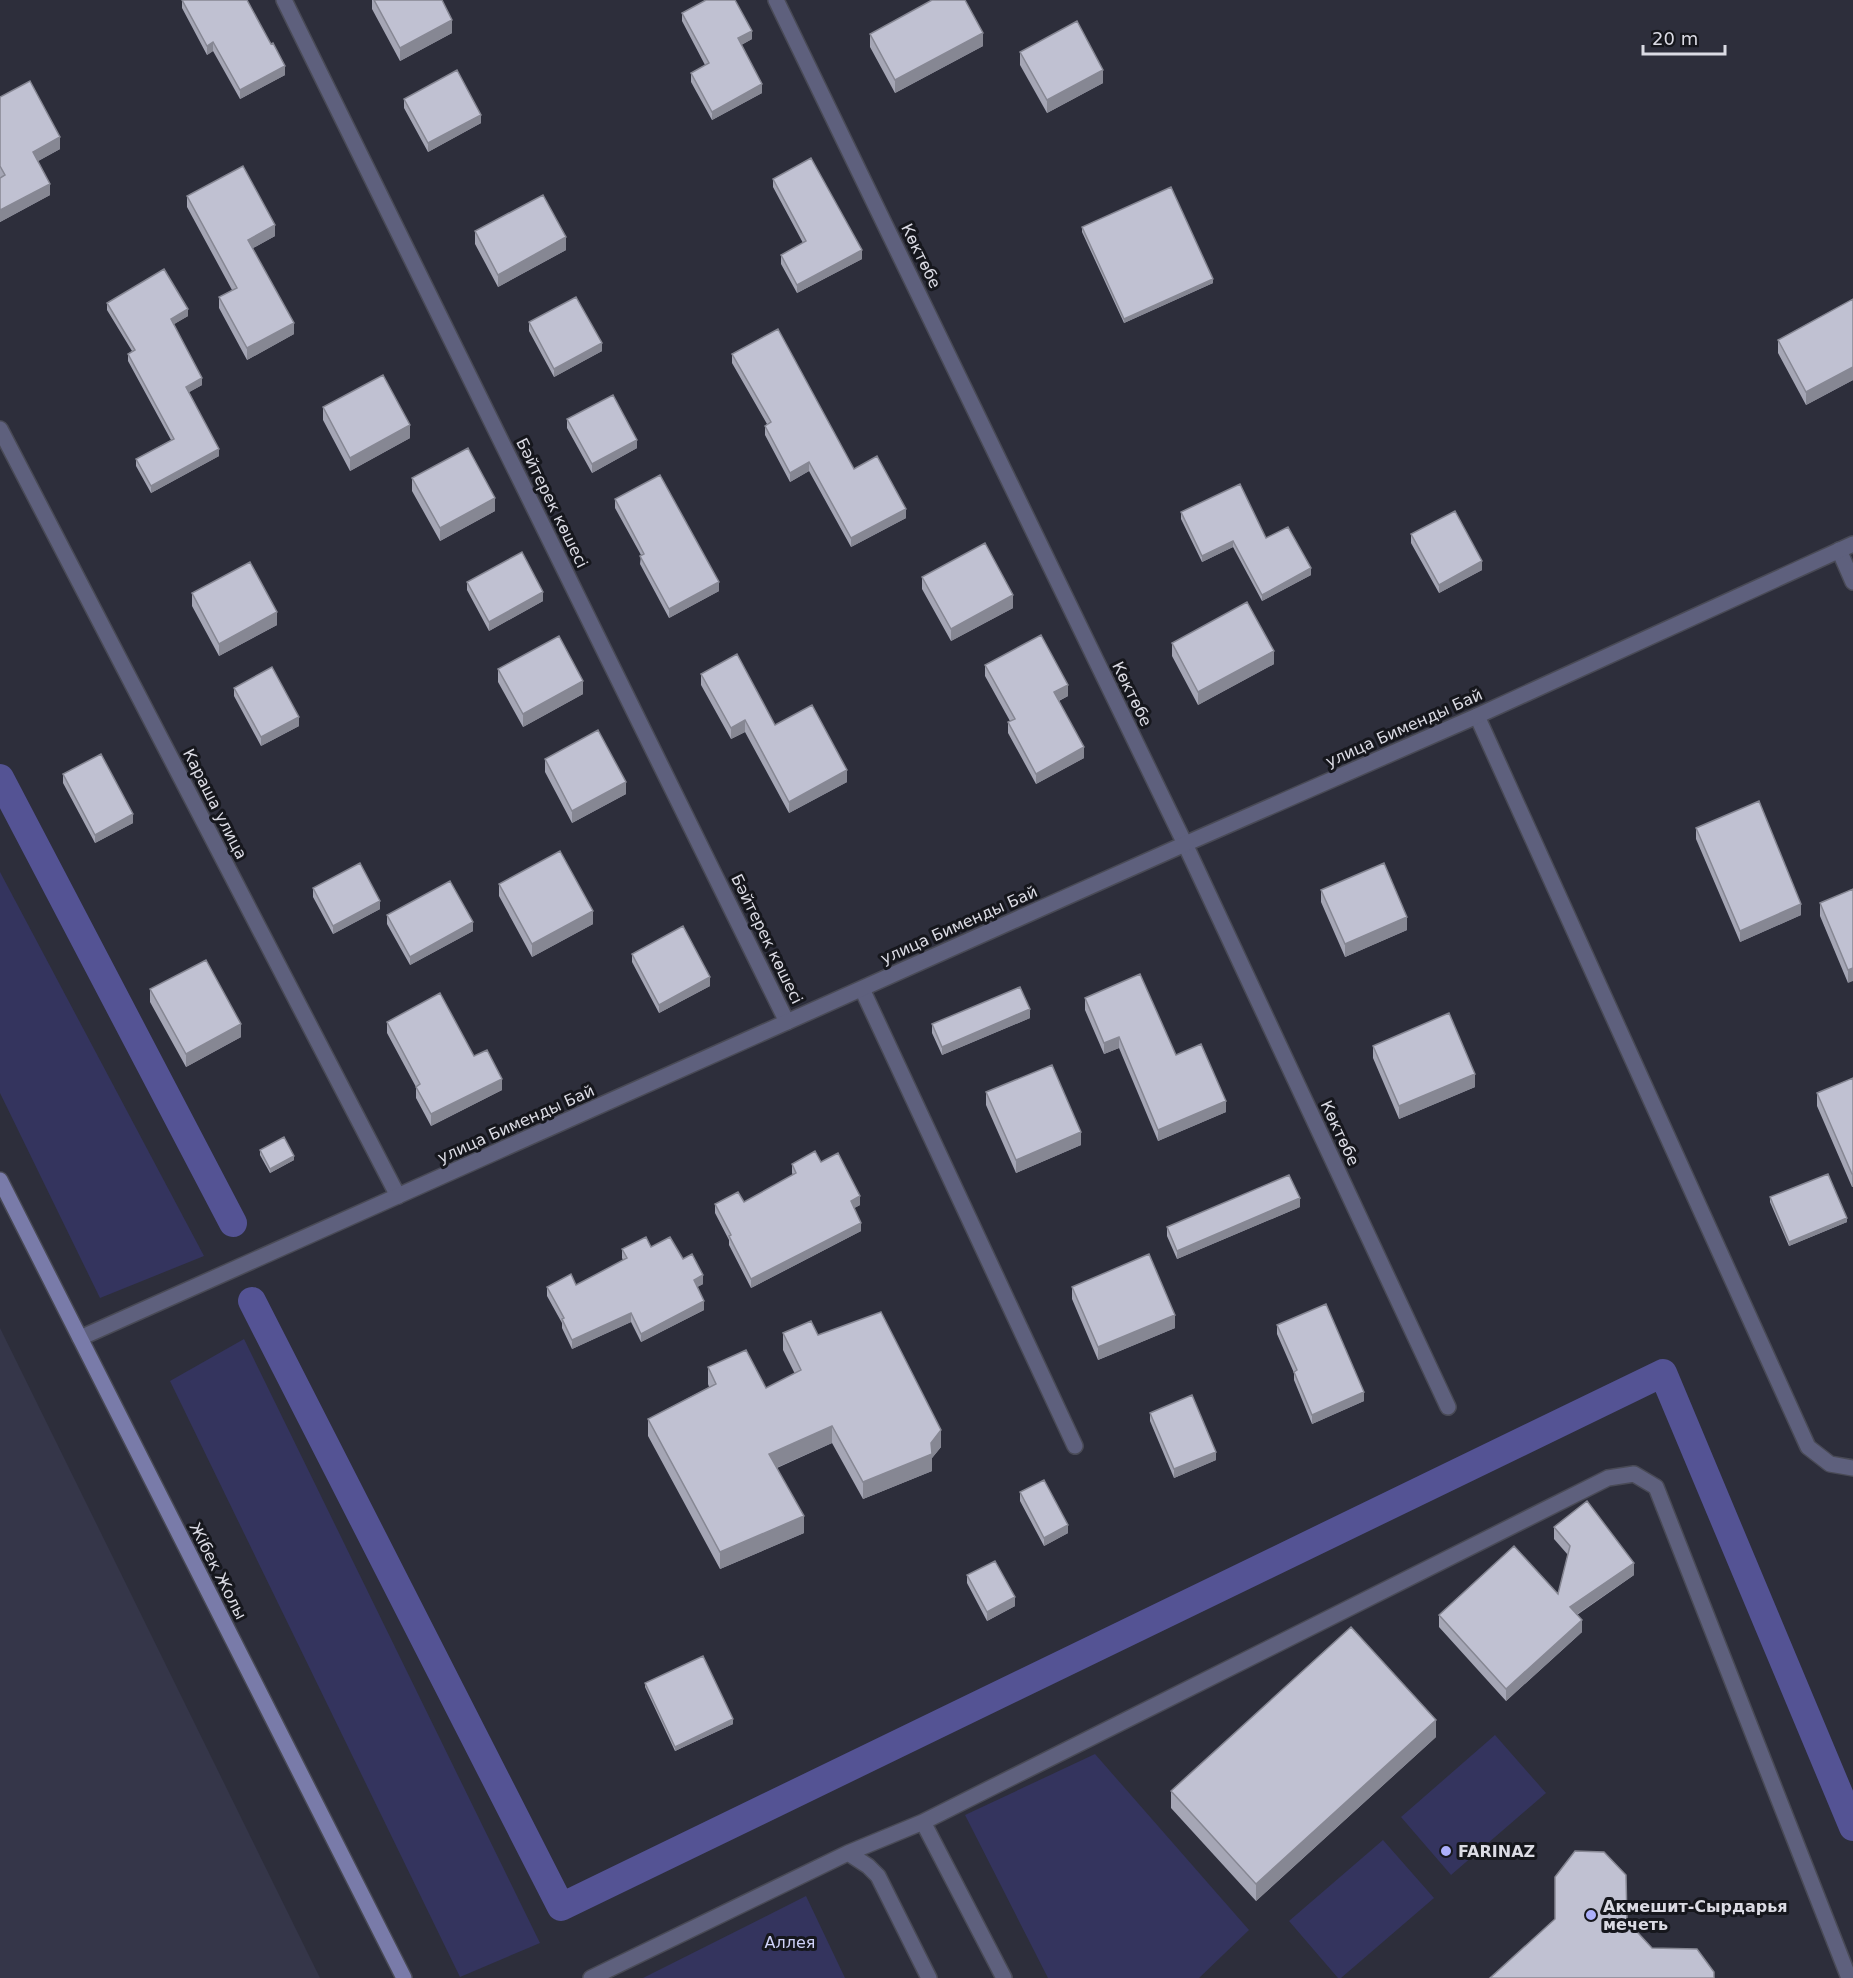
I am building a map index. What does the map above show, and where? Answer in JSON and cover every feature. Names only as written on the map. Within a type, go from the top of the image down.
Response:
[{"type":"main road","name":"Жібек Жолы","points":[[0,1180],[404,1978]]},
{"type":"street","name":"Бәйтерек көшесі","points":[[284,0],[787,1022]]},
{"type":"street","name":"Көктөбе","points":[[776,0],[1185,844],[1448,1407]]},
{"type":"street","name":"Караша улица","points":[[0,429],[398,1196]]},
{"type":"street","name":"улица Бименды Бай","points":[[80,1338],[1185,844],[1477,716],[1846,547]]},
{"type":"street","points":[[1846,547],[1853,582]]},
{"type":"street","points":[[1477,716],[1808,1447],[1830,1464],[1853,1468]]},
{"type":"street","points":[[861,989],[1075,1446]]},
{"type":"street","points":[[591,1978],[848,1854],[923,1822],[1608,1478],[1634,1474],[1656,1487],[1849,1978]]},
{"type":"street","points":[[923,1822],[1004,1978]]},
{"type":"street","points":[[848,1854],[868,1866],[878,1876],[929,1978]]},
{"type":"shaded area","points":[[0,1328],[320,1978],[0,1978]]},
{"type":"green space","points":[[0,872],[204,1256],[100,1298],[0,1093]]},
{"type":"green space","points":[[244,1339],[540,1943],[460,1977],[170,1381]]},
{"type":"green space","points":[[1495,1735],[1546,1793],[1451,1875],[1401,1817]]},
{"type":"green space","points":[[1095,1754],[1249,1930],[1199,1978],[1048,1978],[965,1815]]},
{"type":"green space","points":[[1383,1840],[1434,1898],[1341,1978],[1338,1978],[1289,1921]]},
{"type":"green space","name":"Аллея","points":[[806,1896],[845,1978],[643,1978]]},
{"type":"building","points":[[182,0],[247,0],[285,66],[240,90],[213,42],[207,46]]},
{"type":"building","points":[[374,0],[442,0],[452,20],[400,48]]},
{"type":"building","points":[[706,0],[735,0],[752,31],[738,38],[762,84],[712,112],[691,73],[709,63],[682,13]]},
{"type":"building","points":[[932,0],[965,0],[983,33],[895,80],[870,34]]},
{"type":"building","points":[[1077,21],[1103,70],[1047,100],[1020,52]]},
{"type":"building","points":[[457,70],[481,115],[428,143],[404,99]]},
{"type":"building","points":[[30,81],[60,137],[33,152],[50,184],[0,210],[0,178],[5,175],[0,166],[0,97]]},
{"type":"building","points":[[811,158],[862,250],[797,285],[781,255],[806,241],[773,179]]},
{"type":"building","points":[[243,166],[275,225],[248,240],[294,323],[247,348],[219,297],[237,288],[187,196]]},
{"type":"building","points":[[1171,187],[1213,279],[1124,319],[1082,227]]},
{"type":"building","points":[[543,195],[566,237],[498,275],[475,231]]},
{"type":"building","points":[[164,269],[188,309],[171,319],[202,378],[186,387],[219,449],[151,486],[136,459],[174,439],[128,354],[135,350],[107,303]]},
{"type":"building","points":[[576,297],[602,343],[554,369],[529,322]]},
{"type":"building","points":[[1853,299],[1853,367],[1806,392],[1778,340]]},
{"type":"building","points":[[778,329],[854,469],[877,456],[906,509],[851,538],[809,462],[790,473],[765,426],[771,422],[732,354]]},
{"type":"building","points":[[383,375],[410,425],[350,458],[323,407]]},
{"type":"building","points":[[613,395],[637,440],[592,464],[567,419]]},
{"type":"building","points":[[468,448],[495,498],[440,528],[412,478]]},
{"type":"building","points":[[660,475],[719,582],[669,609],[640,556],[644,554],[615,499]]},
{"type":"building","points":[[1240,484],[1266,538],[1288,527],[1311,568],[1262,595],[1233,541],[1202,556],[1181,512]]},
{"type":"building","points":[[1455,511],[1482,561],[1439,585],[1411,534]]},
{"type":"building","points":[[985,543],[1013,595],[951,629],[922,577]]},
{"type":"building","points":[[522,552],[543,592],[489,622],[467,582]]},
{"type":"building","points":[[250,562],[277,612],[219,644],[192,593]]},
{"type":"building","points":[[1247,602],[1274,651],[1198,692],[1172,643]]},
{"type":"building","points":[[1041,635],[1068,685],[1054,692],[1084,747],[1036,774],[1008,722],[1015,719],[985,665]]},
{"type":"building","points":[[559,636],[583,681],[523,714],[498,669]]},
{"type":"building","points":[[737,654],[775,725],[812,705],[847,770],[789,802],[745,720],[731,728],[701,674]]},
{"type":"building","points":[[272,667],[299,717],[261,737],[234,688]]},
{"type":"building","points":[[598,730],[626,782],[572,811],[545,759]]},
{"type":"building","points":[[101,754],[133,814],[95,835],[63,774]]},
{"type":"building","points":[[1759,801],[1801,904],[1740,931],[1696,828]]},
{"type":"building","points":[[560,851],[593,911],[532,944],[499,884]]},
{"type":"building","points":[[360,863],[380,901],[333,926],[313,888]]},
{"type":"building","points":[[1384,863],[1407,917],[1345,944],[1321,890]]},
{"type":"building","points":[[450,881],[473,922],[410,957],[387,915]]},
{"type":"building","points":[[1853,889],[1853,968],[1848,970],[1820,903]]},
{"type":"building","points":[[683,926],[710,977],[659,1005],[632,954]]},
{"type":"building","points":[[206,960],[241,1024],[186,1054],[150,989]]},
{"type":"building","points":[[1140,974],[1176,1055],[1201,1044],[1226,1101],[1158,1130],[1119,1037],[1104,1043],[1085,998]]},
{"type":"building","points":[[1020,987],[1030,1009],[942,1047],[932,1024]]},
{"type":"building","points":[[440,993],[474,1056],[487,1050],[502,1079],[431,1114],[416,1087],[420,1084],[387,1022]]},
{"type":"building","points":[[1449,1013],[1475,1074],[1399,1106],[1373,1046]]},
{"type":"building","points":[[1052,1065],[1081,1132],[1016,1160],[986,1092]]},
{"type":"building","points":[[1853,1078],[1853,1174],[1852,1174],[1817,1093]]},
{"type":"building","points":[[284,1137],[294,1156],[270,1169],[260,1150]]},
{"type":"building","points":[[815,1151],[821,1162],[838,1153],[860,1196],[851,1201],[861,1223],[751,1279],[715,1204],[738,1192],[744,1202],[796,1173],[792,1164]]},
{"type":"building","points":[[1828,1174],[1847,1218],[1789,1242],[1770,1197]]},
{"type":"building","points":[[1289,1175],[1300,1198],[1177,1251],[1167,1227]]},
{"type":"building","points":[[646,1237],[651,1247],[670,1237],[683,1259],[692,1254],[703,1275],[694,1280],[704,1301],[641,1334],[631,1313],[572,1340],[562,1319],[564,1318],[547,1287],[571,1274],[576,1285],[627,1258],[622,1249]]},
{"type":"building","points":[[1149,1254],[1175,1315],[1098,1347],[1072,1287]]},
{"type":"building","points":[[1326,1304],[1364,1392],[1312,1415],[1294,1372],[1297,1370],[1277,1325]]},
{"type":"building","points":[[881,1312],[941,1430],[931,1443],[932,1454],[863,1482],[832,1426],[769,1454],[804,1516],[720,1552],[648,1419],[716,1384],[708,1367],[746,1350],[766,1388],[801,1370],[783,1333],[811,1321],[818,1335]]},
{"type":"building","points":[[1192,1395],[1216,1452],[1174,1469],[1150,1413]]},
{"type":"building","points":[[1044,1480],[1068,1525],[1044,1538],[1020,1492]]},
{"type":"building","points":[[1587,1501],[1634,1563],[1570,1607],[1582,1620],[1506,1689],[1439,1615],[1514,1546],[1558,1594],[1570,1546],[1554,1527]]},
{"type":"building","points":[[995,1561],[1015,1597],[987,1612],[967,1575]]},
{"type":"building","points":[[1351,1627],[1436,1720],[1256,1884],[1171,1791]]},
{"type":"building","points":[[703,1656],[733,1719],[675,1747],[645,1683]]},
{"type":"building","name":"Акмешит-Сырдарья мечеть","points":[[1575,1851],[1604,1852],[1626,1875],[1627,1921],[1652,1948],[1697,1949],[1714,1972],[1714,1978],[1490,1978],[1555,1919],[1555,1877]]},
{"type":"waterway","points":[[0,778],[233,1223]]},
{"type":"waterway","points":[[252,1301],[561,1907],[1663,1373],[1853,1827]]},
{"type":"place","name":"FARINAZ","points":[[1446,1851]]},
{"type":"place","name":"Акмешит-Сырдарья мечеть","points":[[1591,1915]]}]
